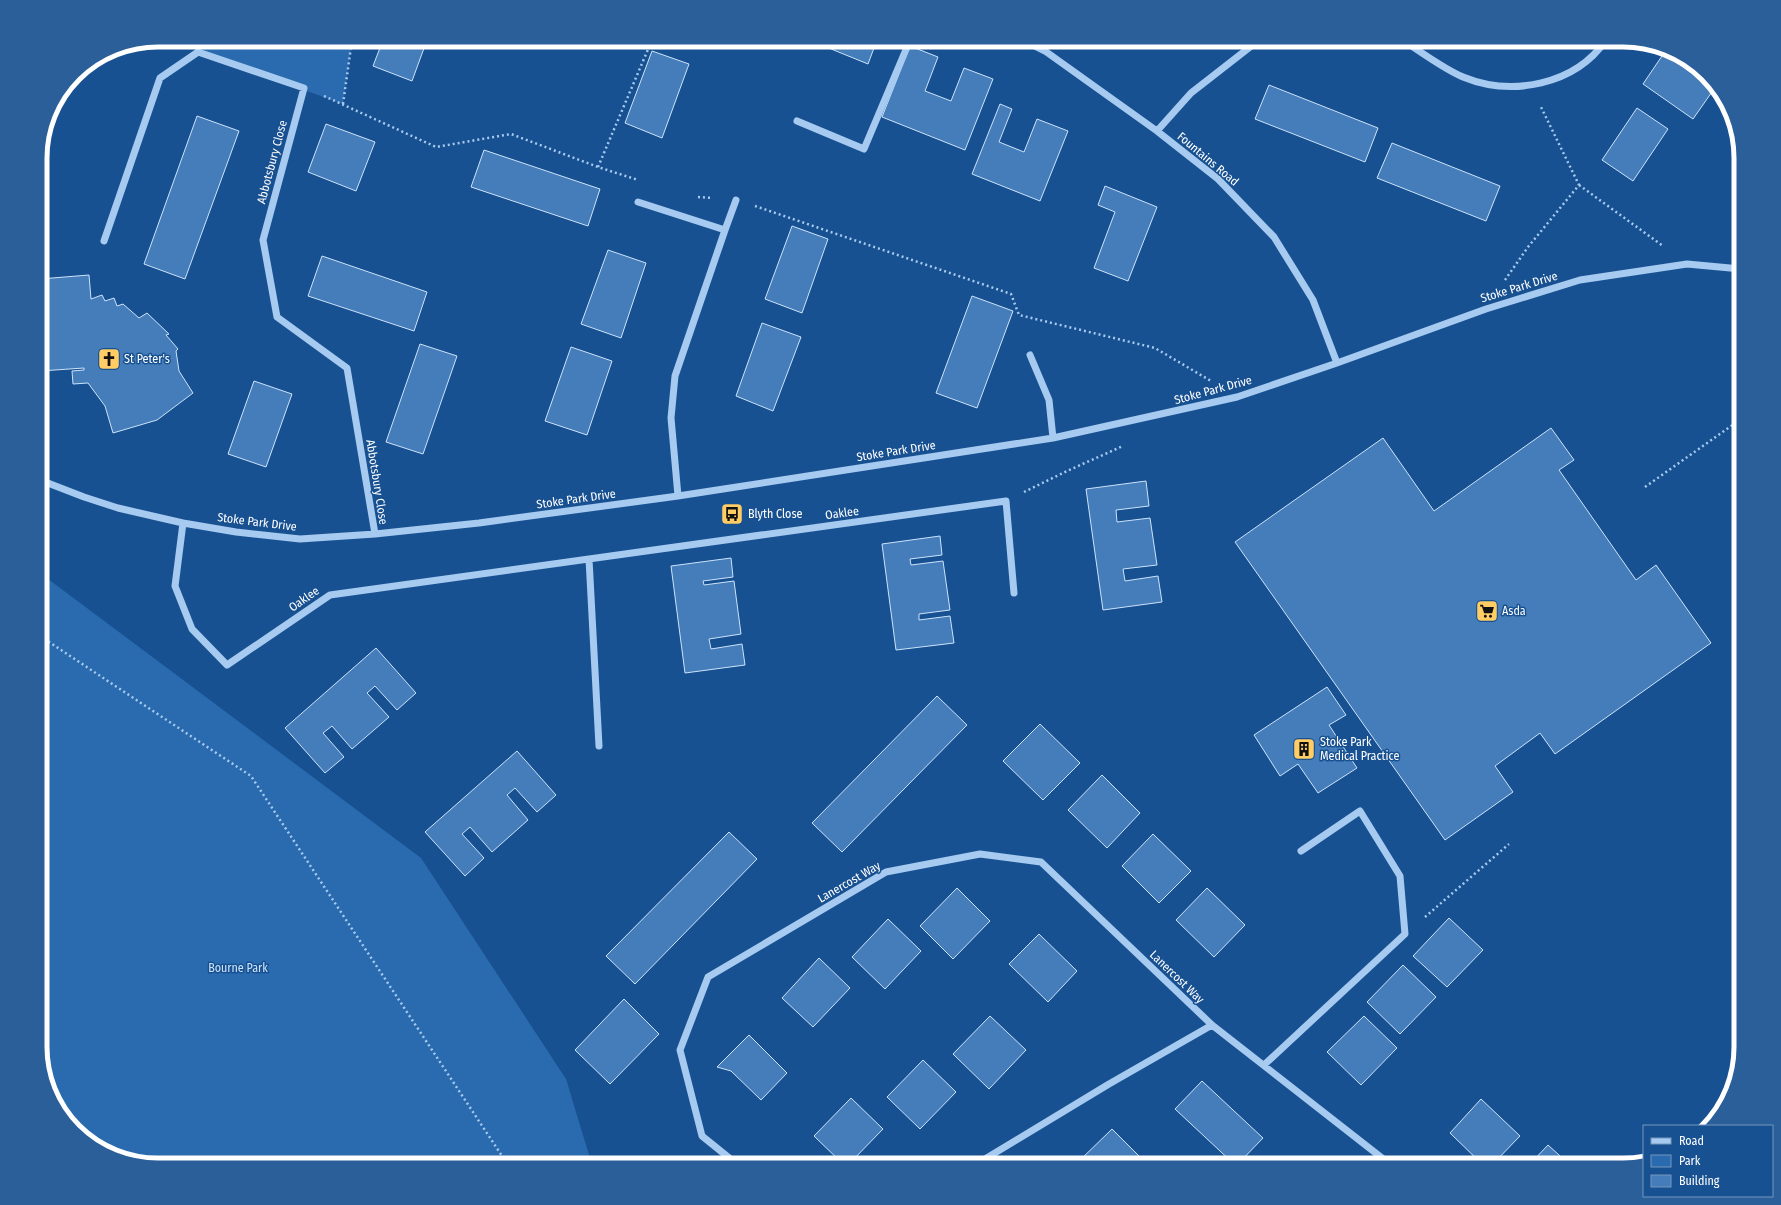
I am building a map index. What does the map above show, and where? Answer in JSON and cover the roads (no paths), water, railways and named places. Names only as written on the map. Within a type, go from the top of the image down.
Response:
[{"type":"street","points":[[797,121],[864,149],[907,47]]},
{"type":"street","name":"Fountains Road","points":[[1037,47],[1045,51],[1157,131],[1218,179],[1274,237],[1313,300],[1337,363]]},
{"type":"street","points":[[1157,131],[1191,93],[1250,47]]},
{"type":"street","points":[[1414,47],[1462,76],[1484,84],[1508,87],[1531,86],[1556,79],[1578,68],[1598,52],[1601,47]]},
{"type":"street","name":"Abbotsbury Close","points":[[104,241],[160,78],[198,52],[304,88],[262,240],[277,317],[347,368],[375,534]]},
{"type":"street","points":[[678,496],[671,418],[675,376],[736,200]]},
{"type":"street","points":[[638,202],[725,230]]},
{"type":"street","name":"Stoke Park Drive","points":[[47,483],[118,508],[184,523],[236,532],[300,539],[375,534],[479,523],[678,496],[1053,438],[1237,397],[1337,363],[1486,309],[1580,280],[1687,264],[1734,268]]},
{"type":"street","points":[[1030,355],[1049,400],[1053,438]]},
{"type":"street","name":"Oaklee","points":[[184,523],[175,586],[192,629],[227,665],[330,595],[1006,501],[1014,593]]},
{"type":"street","points":[[589,559],[598,746]]},
{"type":"street","points":[[1264,1065],[1405,934],[1400,876],[1360,811],[1301,851]]},
{"type":"street","name":"Lanercost Way","points":[[729,1158],[702,1136],[680,1050],[708,977],[886,872],[980,854],[1041,862],[1212,1025],[1382,1158]]},
{"type":"street","points":[[986,1158],[1108,1084],[1212,1025]]},
{"type":"place","name":"St Peter's","points":[[109,359]]},
{"type":"place","name":"Blyth Close","points":[[732,514]]},
{"type":"place","name":"Asda","points":[[1487,611]]},
{"type":"place","name":"Stoke Park Medical Practice","points":[[1304,749]]},
{"type":"park label","name":"Bourne Park","points":[[238,968]]}]
